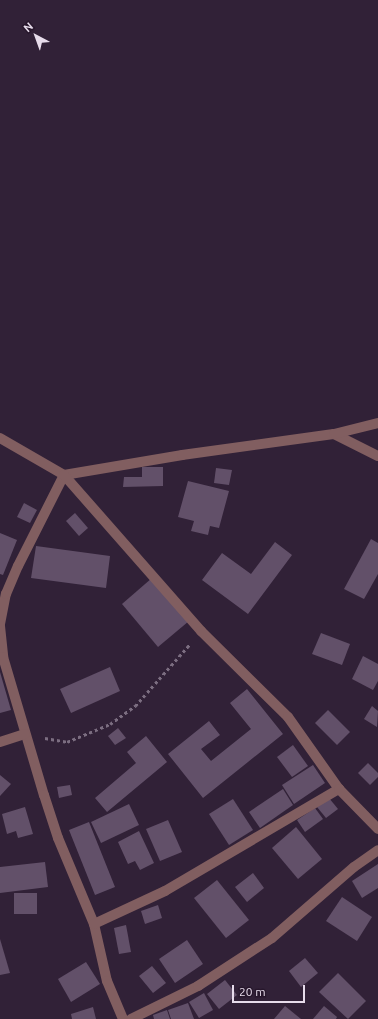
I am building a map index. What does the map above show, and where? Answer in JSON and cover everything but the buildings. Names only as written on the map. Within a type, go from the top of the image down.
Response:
[{"type":"street","points":[[64,476],[182,455],[334,434],[378,423]]},
{"type":"street","points":[[334,434],[378,456]]},
{"type":"street","points":[[0,438],[64,476],[201,631],[288,717],[339,789],[378,829]]},
{"type":"street","points":[[64,476],[18,566],[6,594],[0,625],[3,657],[25,734],[58,838],[94,924],[107,981],[123,1019]]},
{"type":"street","points":[[0,742],[25,734]]},
{"type":"street","points":[[94,924],[165,891],[339,789]]},
{"type":"street","points":[[131,1019],[198,986],[272,938],[354,867],[378,850]]},
{"type":"path","points":[[25,734],[67,742],[110,724],[135,706],[201,631]]}]
